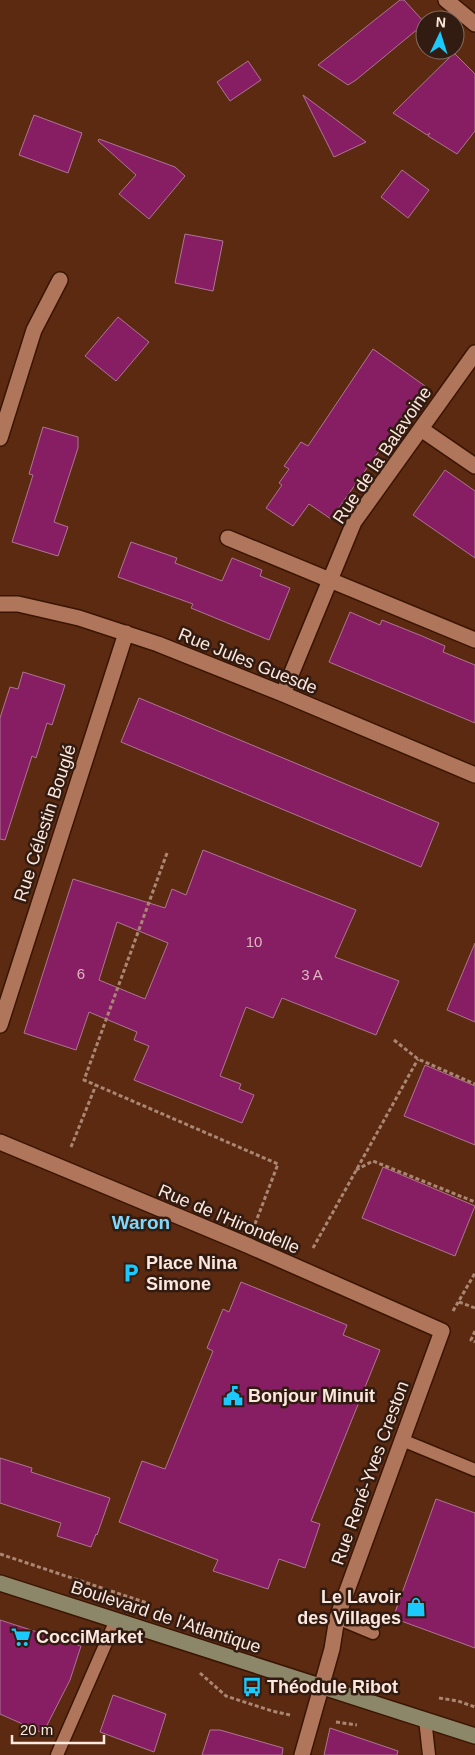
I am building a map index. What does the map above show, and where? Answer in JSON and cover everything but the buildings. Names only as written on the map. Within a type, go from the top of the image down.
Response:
[{"type":"main road","name":"Boulevard de l'Atlantique","points":[[0,1583],[475,1736]]},
{"type":"street","points":[[446,0],[475,24]]},
{"type":"street","points":[[0,438],[34,330],[60,280]]},
{"type":"street","name":"Rue de la Balavoine","points":[[283,694],[354,522],[475,353]]},
{"type":"street","points":[[421,429],[475,466]]},
{"type":"street","points":[[228,538],[475,640]]},
{"type":"street","name":"Rue Jules Guesde","points":[[0,604],[18,604],[79,618],[126,633],[283,694],[475,775]]},
{"type":"street","name":"Rue Célestin Bouglé","points":[[0,1025],[126,633]]},
{"type":"street","name":"Rue de l'Hirondelle","points":[[0,1142],[246,1245],[442,1331]]},
{"type":"street","name":"Rue René-Yves Creston","points":[[302,1755],[332,1650],[337,1618],[442,1331]]},
{"type":"lane","points":[[402,1440],[475,1470]]},
{"type":"lane","points":[[337,1618],[373,1633]]},
{"type":"lane","points":[[57,1755],[116,1620]]},
{"type":"lane","points":[[424,1719],[429,1755]]},
{"type":"path","points":[[167,852],[84,1080],[278,1164],[246,1245]]},
{"type":"path","points":[[394,1040],[418,1059],[475,1084]]},
{"type":"path","points":[[316,1242],[418,1059]]},
{"type":"path","points":[[63,1169],[96,1086]]},
{"type":"path","points":[[355,1171],[373,1161],[475,1202]]},
{"type":"path","points":[[442,1331],[475,1273]]},
{"type":"path","points":[[458,1302],[475,1308]]},
{"type":"path","points":[[475,1332],[471,1340],[475,1342]]},
{"type":"path","points":[[197,1670],[226,1696],[272,1711],[312,1719],[362,1725]]},
{"type":"place","name":"Place Nina Simone","points":[[131,1273]]},
{"type":"place","name":"Bonjour Minuit","points":[[233,1396]]},
{"type":"place","name":"Le Lavoir des Villages","points":[[416,1607]]},
{"type":"place","name":"CocciMarket","points":[[21,1637]]},
{"type":"place","name":"Théodule Ribot","points":[[252,1687]]},
{"type":"district","name":"Waron","points":[[141,1222]]}]
